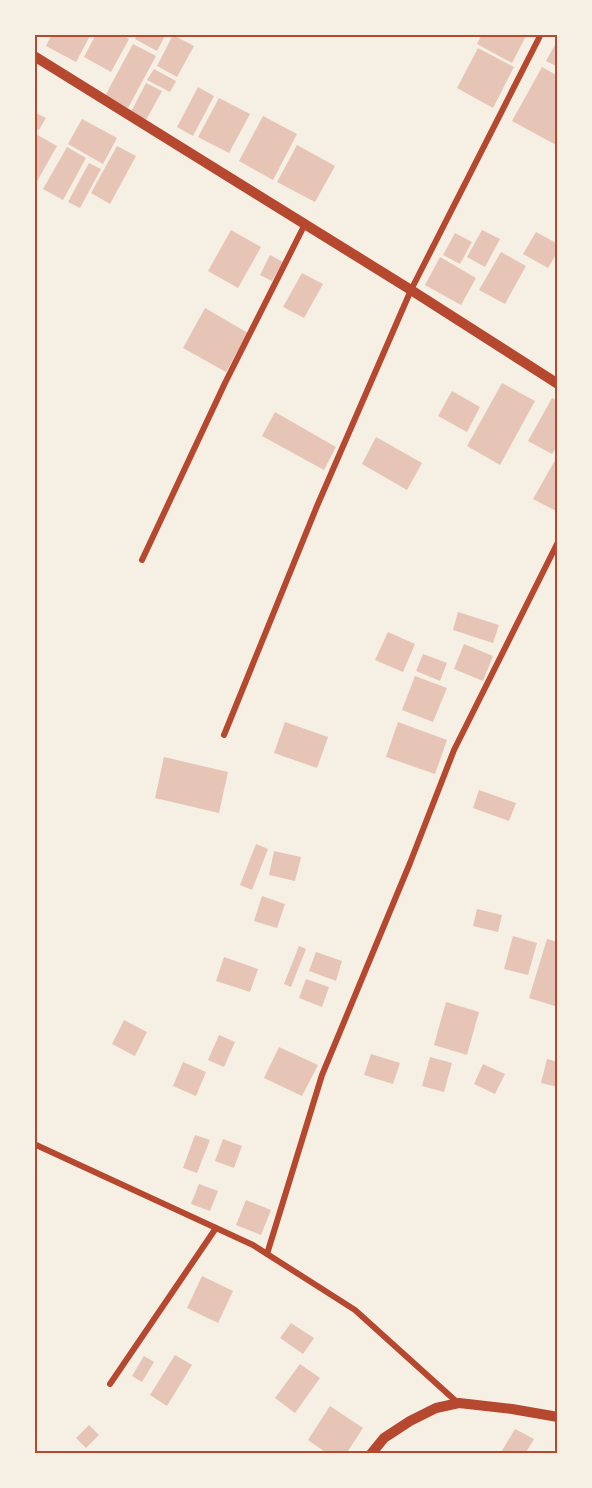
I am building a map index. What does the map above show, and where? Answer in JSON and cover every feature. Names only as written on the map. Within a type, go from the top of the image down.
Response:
[{"type":"street","points":[[224,735],[317,506],[411,290],[541,34]]},
{"type":"street","points":[[34,56],[558,384]]},
{"type":"street","points":[[142,560],[225,383],[305,224]]},
{"type":"street","points":[[267,1254],[322,1075],[454,750],[558,542]]},
{"type":"street","points":[[34,1144],[253,1245],[355,1310],[459,1403]]},
{"type":"street","points":[[110,1384],[216,1228]]},
{"type":"street","points":[[371,1454],[384,1438],[410,1421],[436,1408],[459,1403],[558,1417]]},
{"type":"building","points":[[52,34],[91,34],[76,62],[46,46]]},
{"type":"building","points":[[96,34],[120,34],[129,39],[111,72],[84,57]]},
{"type":"building","points":[[137,34],[166,34],[157,51],[135,39]]},
{"type":"building","points":[[482,34],[527,34],[512,63],[477,44]]},
{"type":"building","points":[[173,35],[194,46],[177,77],[157,66]]},
{"type":"building","points":[[558,39],[558,67],[546,61]]},
{"type":"building","points":[[133,44],[156,56],[128,108],[105,96]]},
{"type":"building","points":[[478,48],[514,67],[493,108],[457,88]]},
{"type":"building","points":[[542,67],[558,76],[558,146],[512,121]]},
{"type":"building","points":[[154,69],[176,81],[170,92],[147,80]]},
{"type":"building","points":[[146,83],[162,91],[146,120],[131,112]]},
{"type":"building","points":[[198,87],[214,96],[193,136],[177,127]]},
{"type":"building","points":[[219,98],[250,114],[229,153],[198,137]]},
{"type":"building","points":[[34,112],[46,118],[39,130],[34,128]]},
{"type":"building","points":[[263,116],[297,134],[273,180],[239,161]]},
{"type":"building","points":[[82,119],[117,138],[103,164],[68,144]]},
{"type":"building","points":[[34,133],[57,146],[36,183],[34,182]]},
{"type":"building","points":[[297,145],[335,166],[315,202],[277,182]]},
{"type":"building","points":[[117,146],[136,156],[110,204],[91,193]]},
{"type":"building","points":[[67,147],[86,158],[63,200],[43,189]]},
{"type":"building","points":[[89,163],[101,169],[80,208],[68,202]]},
{"type":"building","points":[[231,230],[261,247],[238,288],[208,271]]},
{"type":"building","points":[[482,230],[500,239],[485,267],[467,257]]},
{"type":"building","points":[[536,232],[558,244],[558,251],[548,268],[523,254]]},
{"type":"building","points":[[455,233],[472,242],[460,264],[443,255]]},
{"type":"building","points":[[501,252],[526,266],[505,304],[479,290]]},
{"type":"building","points":[[270,255],[283,262],[272,281],[260,275]]},
{"type":"building","points":[[440,257],[476,278],[461,305],[425,285]]},
{"type":"building","points":[[302,273],[323,284],[304,318],[283,307]]},
{"type":"building","points":[[205,308],[248,333],[226,372],[183,348]]},
{"type":"building","points":[[502,383],[535,401],[500,465],[467,446]]},
{"type":"building","points":[[452,391],[480,407],[467,432],[438,416]]},
{"type":"building","points":[[552,398],[558,401],[558,445],[552,454],[528,441]]},
{"type":"building","points":[[275,412],[336,447],[324,470],[262,436]]},
{"type":"building","points":[[376,437],[422,463],[407,490],[362,464]]},
{"type":"building","points":[[558,455],[558,512],[533,499]]},
{"type":"building","points":[[458,612],[499,625],[493,643],[453,630]]},
{"type":"building","points":[[388,632],[415,644],[403,672],[375,660]]},
{"type":"building","points":[[464,644],[493,656],[483,681],[454,669]]},
{"type":"building","points":[[423,654],[447,663],[440,681],[416,671]]},
{"type":"building","points":[[415,676],[447,688],[433,722],[402,710]]},
{"type":"building","points":[[285,722],[328,737],[317,768],[274,753]]},
{"type":"building","points":[[398,722],[447,740],[435,774],[386,757]]},
{"type":"building","points":[[164,757],[228,772],[219,813],[155,798]]},
{"type":"building","points":[[479,790],[516,803],[509,821],[473,808]]},
{"type":"building","points":[[256,844],[268,849],[252,890],[240,885]]},
{"type":"building","points":[[274,851],[301,857],[295,881],[269,875]]},
{"type":"building","points":[[262,896],[285,904],[277,928],[254,921]]},
{"type":"building","points":[[477,909],[502,915],[498,932],[473,926]]},
{"type":"building","points":[[513,936],[537,943],[528,975],[504,969]]},
{"type":"building","points":[[547,939],[558,942],[558,1007],[529,998]]},
{"type":"building","points":[[299,946],[306,949],[291,987],[284,984]]},
{"type":"building","points":[[316,952],[342,961],[336,981],[309,971]]},
{"type":"building","points":[[224,957],[258,969],[250,992],[216,981]]},
{"type":"building","points":[[306,979],[329,987],[322,1007],[299,998]]},
{"type":"building","points":[[446,1002],[479,1012],[467,1055],[434,1045]]},
{"type":"building","points":[[124,1020],[147,1032],[135,1056],[112,1044]]},
{"type":"building","points":[[219,1035],[235,1042],[224,1067],[208,1060]]},
{"type":"building","points":[[279,1047],[318,1065],[302,1096],[264,1078]]},
{"type":"building","points":[[371,1054],[400,1063],[393,1084],[364,1075]]},
{"type":"building","points":[[430,1057],[452,1063],[444,1092],[422,1086]]},
{"type":"building","points":[[547,1059],[558,1062],[558,1087],[541,1083]]},
{"type":"building","points":[[183,1062],[206,1072],[196,1096],[173,1086]]},
{"type":"building","points":[[483,1064],[505,1074],[495,1094],[474,1084]]},
{"type":"building","points":[[195,1135],[210,1140],[197,1173],[183,1168]]},
{"type":"building","points":[[223,1139],[242,1146],[234,1168],[215,1161]]},
{"type":"building","points":[[199,1184],[218,1191],[210,1211],[191,1204]]},
{"type":"building","points":[[246,1200],[271,1210],[261,1235],[236,1225]]},
{"type":"building","points":[[202,1276],[233,1291],[218,1323],[187,1308]]},
{"type":"building","points":[[291,1323],[314,1338],[303,1354],[280,1338]]},
{"type":"building","points":[[175,1355],[192,1365],[167,1406],[150,1395]]},
{"type":"building","points":[[144,1356],[154,1362],[142,1382],[132,1376]]},
{"type":"building","points":[[300,1364],[320,1378],[295,1413],[275,1398]]},
{"type":"building","points":[[330,1406],[363,1428],[346,1454],[328,1454],[308,1440]]},
{"type":"building","points":[[89,1425],[99,1435],[86,1448],[76,1438]]},
{"type":"building","points":[[515,1429],[534,1439],[525,1454],[500,1454]]}]
